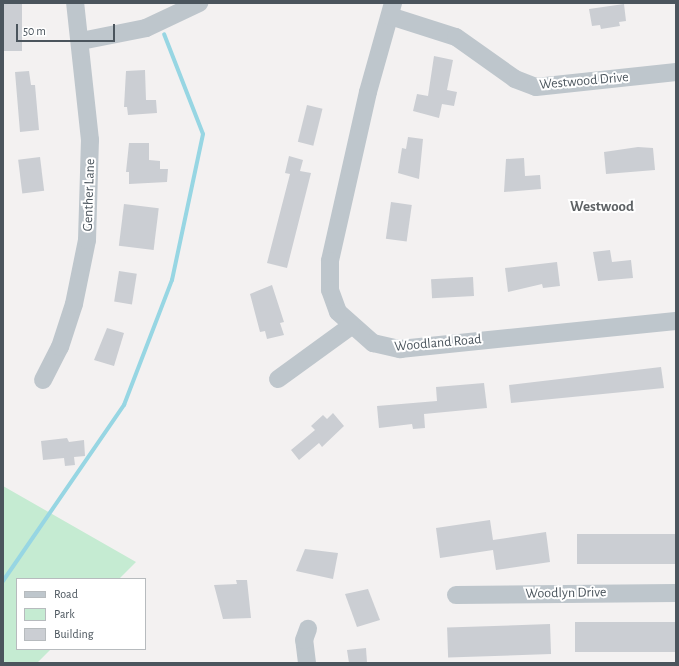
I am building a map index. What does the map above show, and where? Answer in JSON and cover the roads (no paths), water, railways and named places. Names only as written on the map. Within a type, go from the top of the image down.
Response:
[{"type":"street","name":"Genther Lane","points":[[43,380],[50,371],[67,326],[87,240],[90,140],[81,41],[75,3]]},
{"type":"street","points":[[81,41],[146,28],[199,3]]},
{"type":"street","name":"Westwood Drive","points":[[391,9],[456,37],[515,79],[536,86],[676,72]]},
{"type":"street","name":"Woodland Road","points":[[391,9],[368,92],[330,261],[334,305],[351,326],[373,343],[400,349],[676,321]]},
{"type":"street","points":[[278,379],[351,326]]},
{"type":"street","name":"Woodlyn Drive","points":[[456,595],[676,593]]},
{"type":"street","points":[[307,663],[304,640],[308,629]]},
{"type":"waterway","points":[[3,581],[124,405],[172,280],[203,134],[164,34]]},
{"type":"district","name":"Westwood","points":[[602,207]]}]
